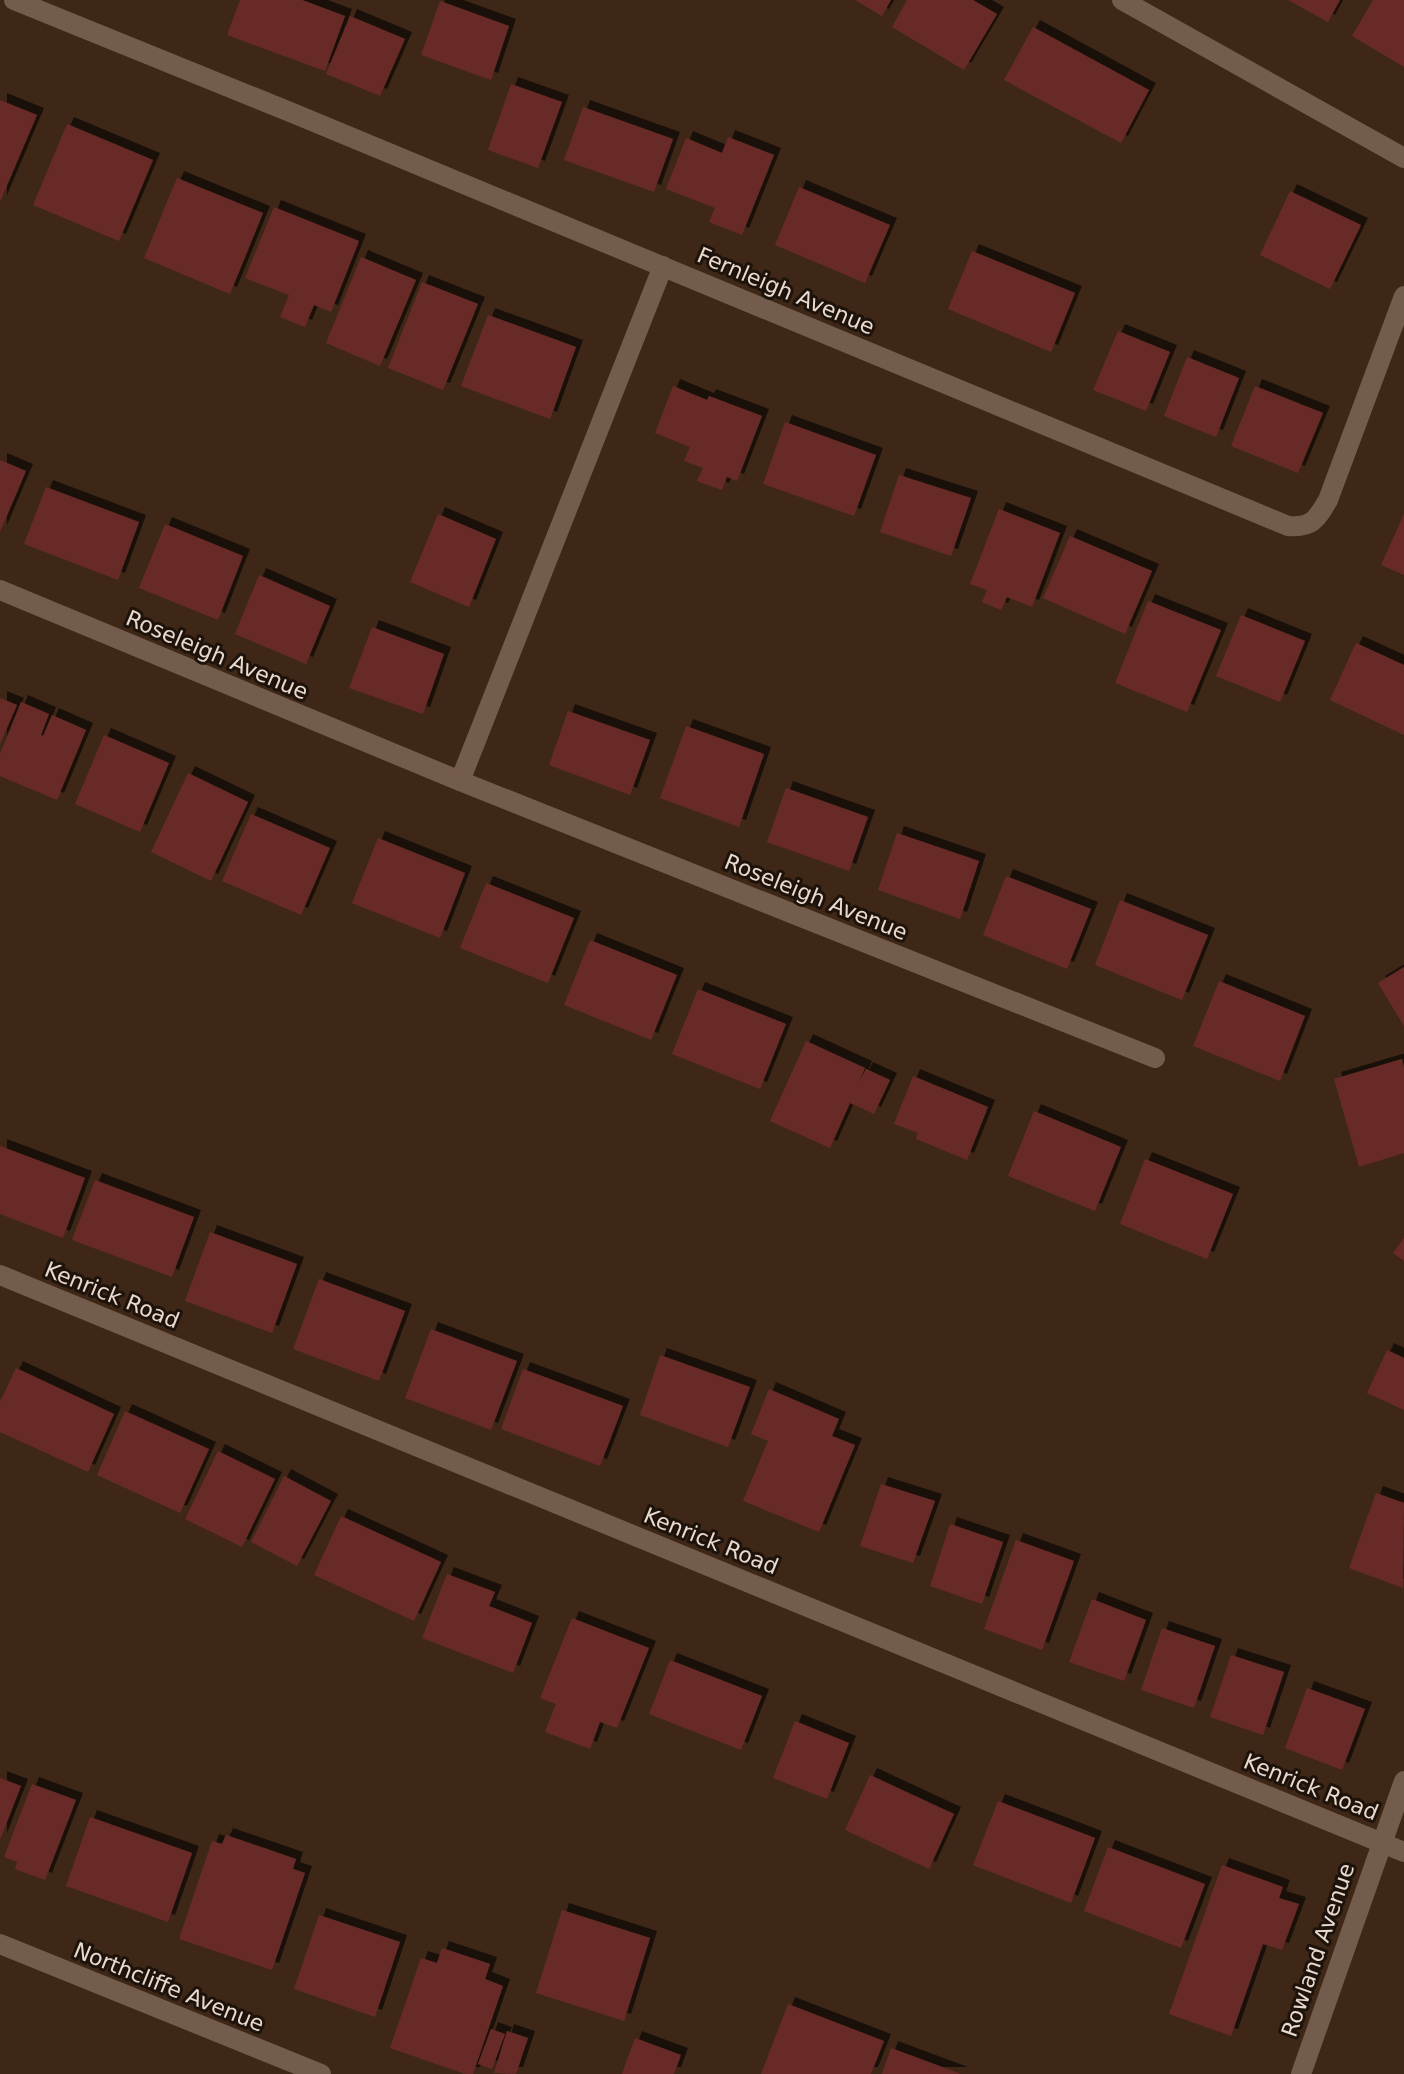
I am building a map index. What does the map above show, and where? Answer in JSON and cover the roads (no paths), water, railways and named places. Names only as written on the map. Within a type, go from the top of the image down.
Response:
[{"type":"street","name":"Fernleigh Avenue","points":[[14,0],[1288,526],[1304,527],[1318,517],[1328,500],[1404,296]]},
{"type":"street","points":[[1122,0],[1404,158]]},
{"type":"street","points":[[460,781],[663,266]]},
{"type":"street","name":"Roseleigh Avenue","points":[[0,590],[460,781],[1155,1058]]},
{"type":"street","name":"Kenrick Road","points":[[0,1275],[1404,1852]]},
{"type":"street","name":"Rowland Avenue","points":[[1301,2074],[1404,1781]]},
{"type":"street","name":"Northcliffe Avenue","points":[[0,1944],[321,2074]]}]
